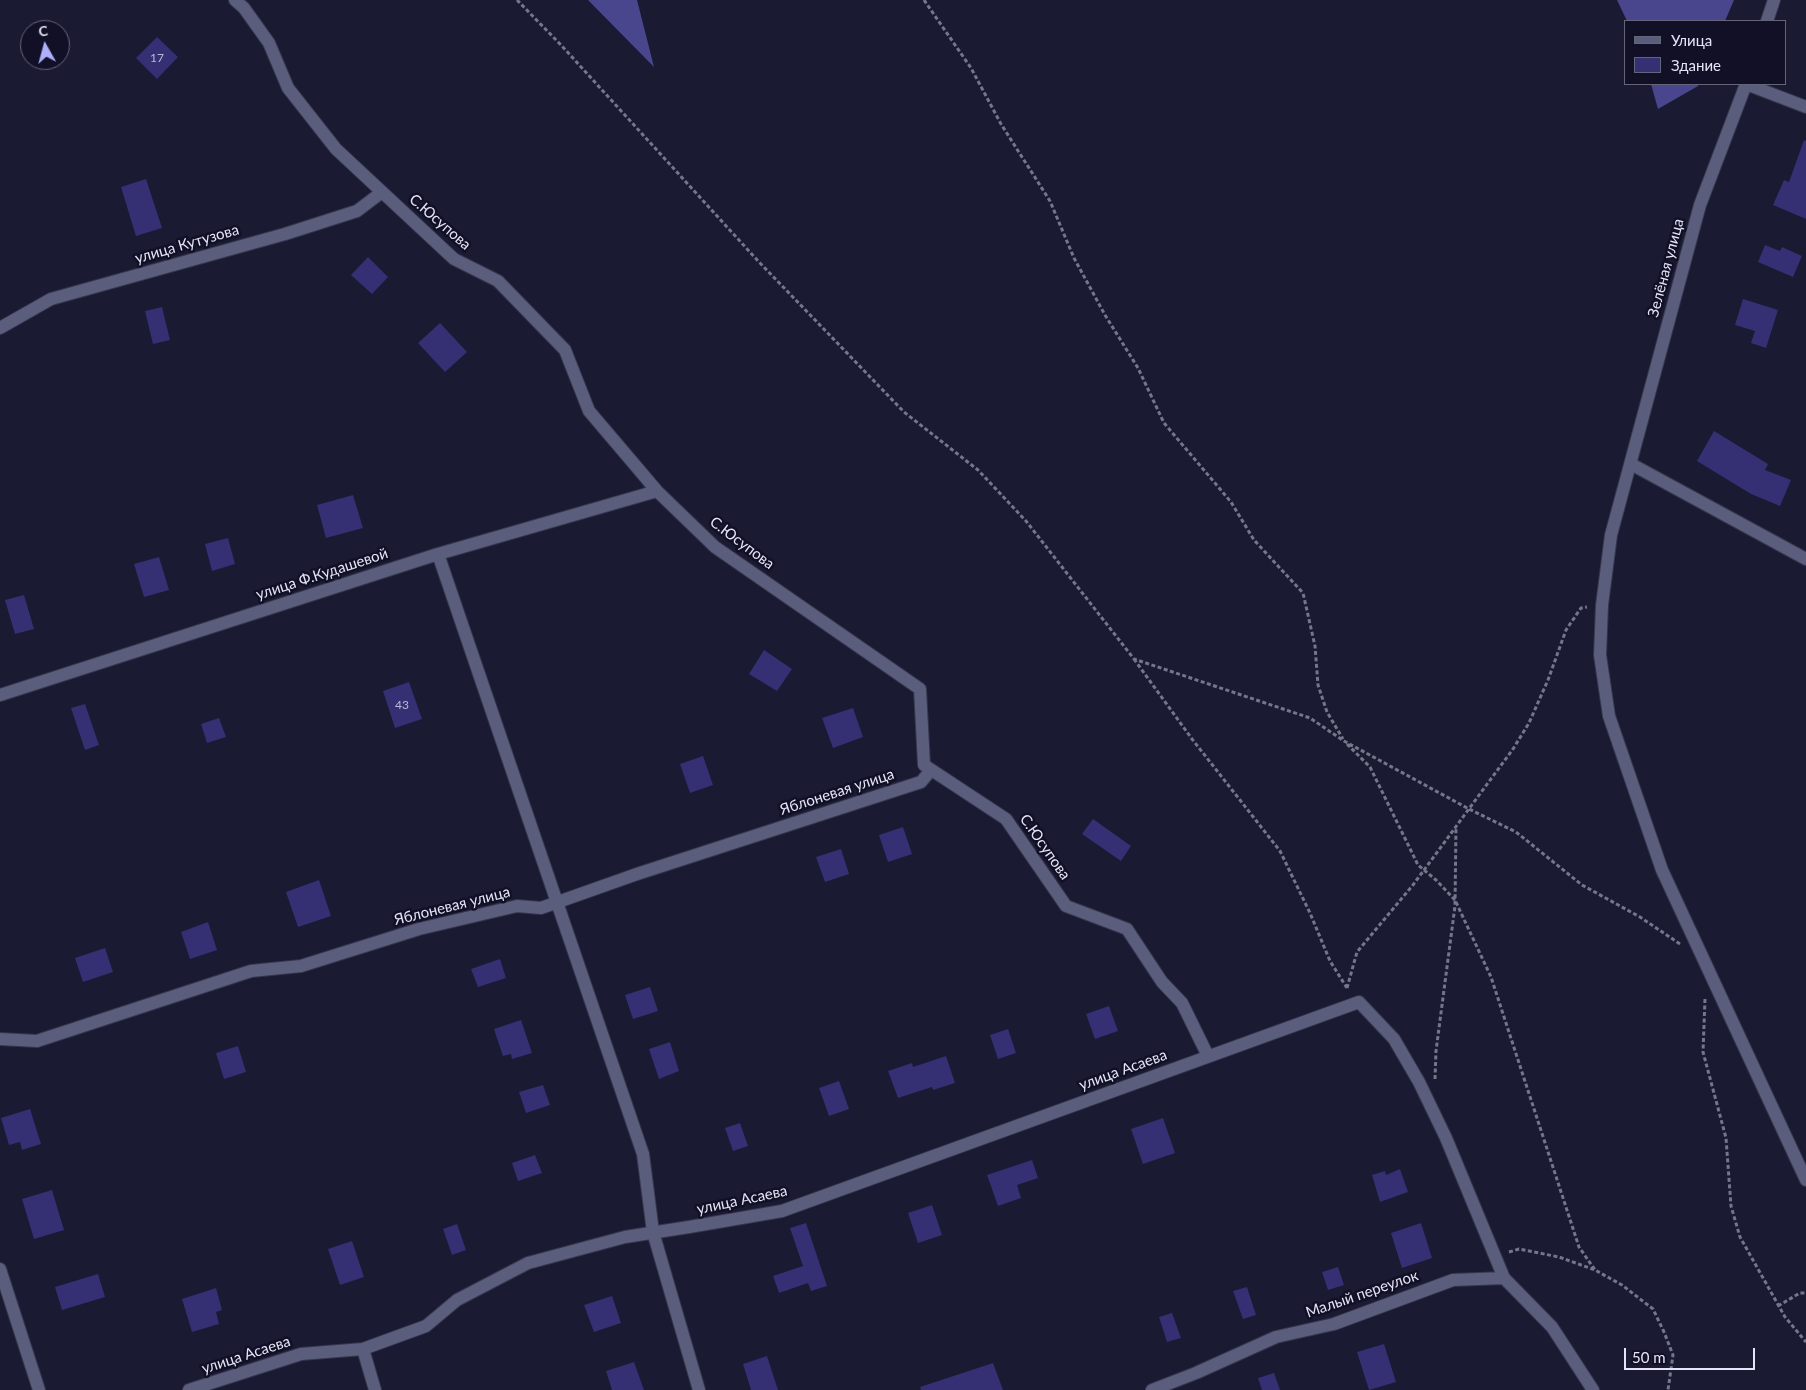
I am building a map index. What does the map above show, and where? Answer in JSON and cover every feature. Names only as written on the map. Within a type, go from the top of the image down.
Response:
[{"type":"street","name":"С.Юсупова","points":[[235,0],[244,8],[269,43],[288,88],[336,150],[454,259],[498,281],[565,350],[589,411],[657,491],[715,547],[920,689],[924,765],[1006,819],[1066,906],[1127,929],[1162,982],[1182,1003],[1208,1056]]},
{"type":"street","points":[[1767,20],[1774,0]]},
{"type":"street","name":"Зелёная улица","points":[[1746,85],[1700,205],[1612,535],[1602,605],[1600,655],[1609,716],[1662,870],[1806,1180]]},
{"type":"street","points":[[1749,85],[1806,107]]},
{"type":"street","name":"улица Кутузова","points":[[0,328],[51,299],[285,234],[357,211],[382,192]]},
{"type":"street","points":[[1631,464],[1806,558]]},
{"type":"street","name":"улица Ф.Кудашевой","points":[[0,695],[438,554],[657,491]]},
{"type":"street","points":[[438,554],[643,1154],[652,1232],[699,1390]]},
{"type":"street","name":"Яблоневая улица","points":[[0,1039],[37,1041],[252,971],[300,966],[419,929],[517,906],[540,908],[646,871],[921,782],[931,770]]},
{"type":"street","points":[[1359,1002],[1394,1039],[1419,1082],[1446,1138],[1504,1278],[1552,1327],[1593,1390]]},
{"type":"street","name":"улица Асаева","points":[[189,1390],[301,1354],[363,1349],[426,1326],[457,1300],[528,1263],[625,1237],[782,1210],[1359,1002]]},
{"type":"street","points":[[0,1269],[39,1390]]},
{"type":"street","name":"Малый переулок","points":[[1152,1390],[1196,1373],[1276,1337],[1334,1324],[1453,1280],[1504,1278]]},
{"type":"street","points":[[363,1349],[375,1390]]},
{"type":"path","points":[[518,0],[759,262],[897,405],[978,470],[1026,521],[1280,851],[1310,913],[1330,961],[1347,988],[1359,1002]]},
{"type":"path","points":[[924,0],[972,68],[1001,124],[1050,201],[1074,258],[1105,316],[1138,368],[1164,423],[1230,502],[1254,540],[1303,593],[1315,646],[1318,685],[1327,712],[1344,741],[1370,767],[1418,865],[1455,900],[1491,977],[1579,1247],[1595,1270]]},
{"type":"path","points":[[1347,988],[1357,952],[1424,870],[1513,750],[1529,723],[1548,680],[1566,630],[1581,608],[1602,605]]},
{"type":"path","points":[[1134,659],[1310,718],[1344,741],[1469,809],[1516,832],[1582,885],[1640,917],[1680,943],[1700,952]]},
{"type":"path","points":[[1434,1086],[1436,1052],[1455,900],[1456,827]]},
{"type":"path","points":[[1712,978],[1704,1000],[1703,1052],[1726,1138],[1731,1206],[1740,1237],[1778,1306],[1806,1342]]},
{"type":"path","points":[[1494,1255],[1519,1249],[1559,1258],[1595,1270],[1622,1285],[1653,1309],[1673,1355],[1668,1390]]},
{"type":"path","points":[[1778,1306],[1800,1293],[1806,1293]]},
{"type":"shaded area","points":[[588,0],[637,0],[654,67]]},
{"type":"shaded area","points":[[1617,0],[1734,0],[1725,20],[1627,20]]},
{"type":"shaded area","points":[[1651,85],[1698,85],[1698,86],[1658,109]]},
{"type":"building","points":[[157,37],[178,57],[157,79],[136,58]]},
{"type":"building","points":[[1804,140],[1806,141],[1806,219],[1773,205],[1784,180],[1789,182]]},
{"type":"building","points":[[146,179],[162,228],[136,236],[121,187]]},
{"type":"building","points":[[1765,245],[1780,251],[1782,247],[1802,256],[1793,277],[1758,262]]},
{"type":"building","points":[[368,257],[388,277],[372,294],[351,275]]},
{"type":"building","points":[[1743,299],[1778,310],[1766,348],[1751,343],[1755,331],[1735,325]]},
{"type":"building","points":[[162,307],[170,340],[153,344],[145,311]]},
{"type":"building","points":[[440,323],[467,352],[445,372],[418,343]]},
{"type":"building","points":[[1714,431],[1768,464],[1765,470],[1791,480],[1780,506],[1751,494],[1697,461]]},
{"type":"building","points":[[353,495],[363,528],[326,538],[317,505]]},
{"type":"building","points":[[228,538],[235,564],[212,571],[205,544]]},
{"type":"building","points":[[159,557],[169,590],[144,597],[134,564]]},
{"type":"building","points":[[24,595],[34,629],[15,634],[5,600]]},
{"type":"building","points":[[764,650],[792,669],[777,691],[749,674]]},
{"type":"building","points":[[409,682],[422,719],[395,728],[383,691]]},
{"type":"building","points":[[85,704],[99,745],[85,750],[71,708]]},
{"type":"building","points":[[853,708],[863,737],[833,748],[822,718]]},
{"type":"building","points":[[219,718],[226,737],[207,743],[201,724]]},
{"type":"building","points":[[703,756],[713,785],[690,793],[680,764]]},
{"type":"building","points":[[1093,819],[1131,846],[1121,861],[1082,834]]},
{"type":"building","points":[[903,827],[912,854],[888,862],[879,835]]},
{"type":"building","points":[[841,849],[849,874],[825,882],[816,857]]},
{"type":"building","points":[[319,880],[331,916],[298,927],[286,892]]},
{"type":"building","points":[[208,922],[217,950],[190,959],[181,932]]},
{"type":"building","points":[[105,948],[113,972],[83,982],[75,958]]},
{"type":"building","points":[[500,959],[506,978],[478,987],[471,969]]},
{"type":"building","points":[[650,987],[658,1011],[633,1019],[625,995]]},
{"type":"building","points":[[1109,1006],[1118,1031],[1095,1039],[1086,1014]]},
{"type":"building","points":[[521,1020],[532,1053],[512,1059],[511,1054],[503,1056],[494,1029]]},
{"type":"building","points":[[1008,1029],[1016,1053],[998,1059],[990,1035]]},
{"type":"building","points":[[670,1042],[679,1071],[659,1079],[649,1049]]},
{"type":"building","points":[[238,1046],[246,1072],[224,1079],[216,1053]]},
{"type":"building","points":[[946,1056],[955,1083],[933,1090],[932,1087],[898,1098],[888,1071],[912,1063],[913,1067]]},
{"type":"building","points":[[839,1081],[849,1109],[829,1116],[819,1088]]},
{"type":"building","points":[[543,1085],[550,1105],[526,1113],[519,1092]]},
{"type":"building","points":[[30,1109],[41,1144],[22,1150],[20,1142],[9,1145],[1,1118]]},
{"type":"building","points":[[1163,1118],[1175,1153],[1143,1164],[1131,1129]]},
{"type":"building","points":[[740,1123],[748,1146],[733,1151],[725,1128]]},
{"type":"building","points":[[535,1155],[542,1173],[518,1181],[512,1163]]},
{"type":"building","points":[[1032,1160],[1038,1178],[1017,1185],[1021,1198],[998,1206],[987,1175]]},
{"type":"building","points":[[1400,1169],[1408,1192],[1380,1202],[1372,1175],[1385,1171],[1386,1175]]},
{"type":"building","points":[[52,1190],[64,1230],[34,1239],[22,1199]]},
{"type":"building","points":[[932,1205],[942,1235],[918,1243],[908,1213]]},
{"type":"building","points":[[806,1223],[827,1286],[811,1291],[808,1283],[779,1293],[773,1276],[803,1266],[790,1228]]},
{"type":"building","points":[[1421,1223],[1432,1258],[1402,1268],[1391,1233]]},
{"type":"building","points":[[457,1224],[466,1250],[452,1255],[443,1229]]},
{"type":"building","points":[[352,1241],[364,1277],[340,1285],[328,1249]]},
{"type":"building","points":[[1338,1267],[1344,1285],[1328,1290],[1322,1272]]},
{"type":"building","points":[[98,1274],[105,1297],[62,1310],[55,1287]]},
{"type":"building","points":[[1247,1287],[1256,1315],[1243,1319],[1233,1291]]},
{"type":"building","points":[[216,1288],[222,1310],[216,1312],[219,1324],[192,1332],[182,1299]]},
{"type":"building","points":[[612,1296],[621,1323],[594,1332],[584,1305]]},
{"type":"building","points":[[1172,1313],[1181,1338],[1167,1342],[1159,1317]]},
{"type":"building","points":[[1384,1344],[1396,1382],[1369,1390],[1357,1352]]},
{"type":"building","points":[[767,1356],[778,1390],[751,1390],[743,1364]]},
{"type":"building","points":[[634,1362],[644,1390],[612,1390],[606,1371]]},
{"type":"building","points":[[993,1363],[1003,1390],[921,1390],[920,1387]]},
{"type":"building","points":[[1274,1373],[1280,1390],[1262,1390],[1258,1378]]}]
